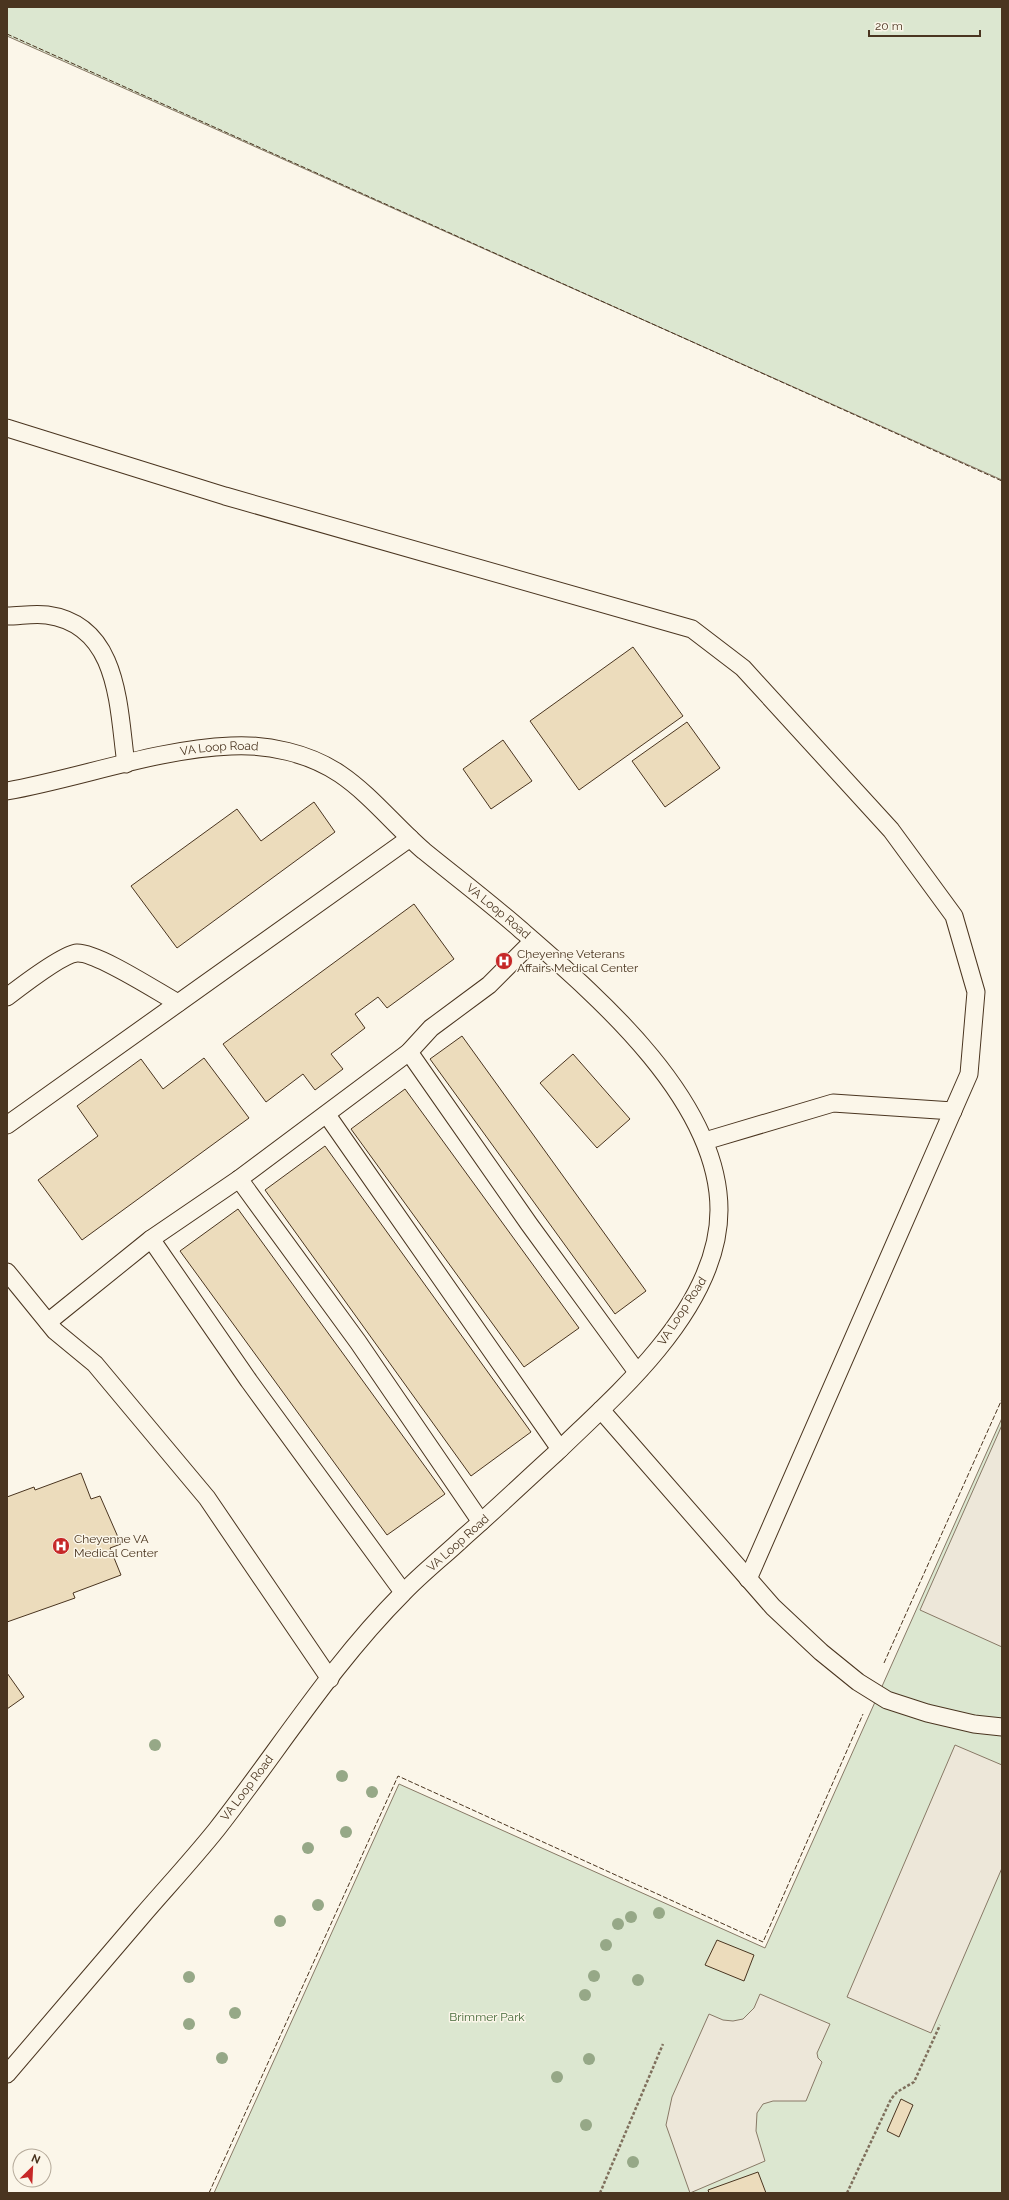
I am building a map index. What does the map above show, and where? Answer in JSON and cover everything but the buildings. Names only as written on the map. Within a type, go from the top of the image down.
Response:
[{"type":"lane","points":[[7,428],[225,496],[692,630],[743,668],[891,830],[954,916],[976,992],[969,1074],[748,1579]]},
{"type":"lane","points":[[7,616],[47,615],[70,622],[90,635],[104,653],[113,674],[126,764]]},
{"type":"lane","name":"VA Loop Road","points":[[7,791],[184,751],[232,746],[262,747],[292,753],[336,771],[354,785],[410,838],[533,941],[619,1021],[649,1054],[679,1097],[705,1141],[717,1179],[719,1212],[716,1244],[706,1275],[686,1310],[659,1348],[601,1410],[481,1522],[403,1592],[354,1646],[214,1833],[7,2074]]},
{"type":"lane","points":[[7,1125],[410,838]]},
{"type":"lane","points":[[48,1322],[152,1239],[239,1179],[327,1115],[409,1052],[431,1028],[489,985],[533,941]]},
{"type":"lane","points":[[7,997],[54,964],[77,953],[98,959],[178,1003]]},
{"type":"lane","points":[[409,1052],[529,1224],[637,1372]]},
{"type":"lane","points":[[705,1141],[833,1103],[953,1111]]},
{"type":"lane","points":[[327,1115],[560,1448]]},
{"type":"lane","points":[[239,1179],[358,1342],[481,1522]]},
{"type":"lane","points":[[152,1239],[249,1381],[403,1592]]},
{"type":"lane","points":[[7,1272],[55,1331],[95,1364],[207,1498],[330,1679]]},
{"type":"lane","points":[[601,1410],[773,1607],[820,1652],[858,1682],[887,1700],[928,1713],[974,1724],[1002,1727]]},
{"type":"path","points":[[847,2193],[888,2104],[897,2092],[914,2082],[940,2025]]},
{"type":"path","points":[[600,2193],[663,2044]]},
{"type":"green space","points":[[7,7],[1002,7],[1002,480],[7,36]]},
{"type":"green space","name":"Brimmer Park","points":[[1002,1418],[1002,2193],[214,2193],[399,1784],[765,1948]]},
{"type":"shaded area","points":[[1002,1425],[1002,1647],[920,1610]]},
{"type":"shaded area","points":[[955,1745],[1002,1765],[1002,1868],[931,2033],[847,1997]]},
{"type":"shaded area","points":[[760,1994],[830,2024],[817,2053],[818,2058],[822,2062],[806,2101],[773,2101],[763,2104],[757,2113],[756,2131],[765,2161],[690,2193],[666,2125],[672,2097],[709,2014],[723,2020],[733,2021],[743,2019],[754,2008]]},
{"type":"fence","points":[[7,34],[1002,481]]},
{"type":"fence","points":[[884,1663],[1002,1399]]},
{"type":"fence","points":[[209,2193],[398,1776],[763,1942],[863,1714]]},
{"type":"place","name":"Cheyenne Veterans Affairs Medical Center","points":[[504,961]]},
{"type":"place","name":"Cheyenne VA Medical Center","points":[[61,1546]]}]
